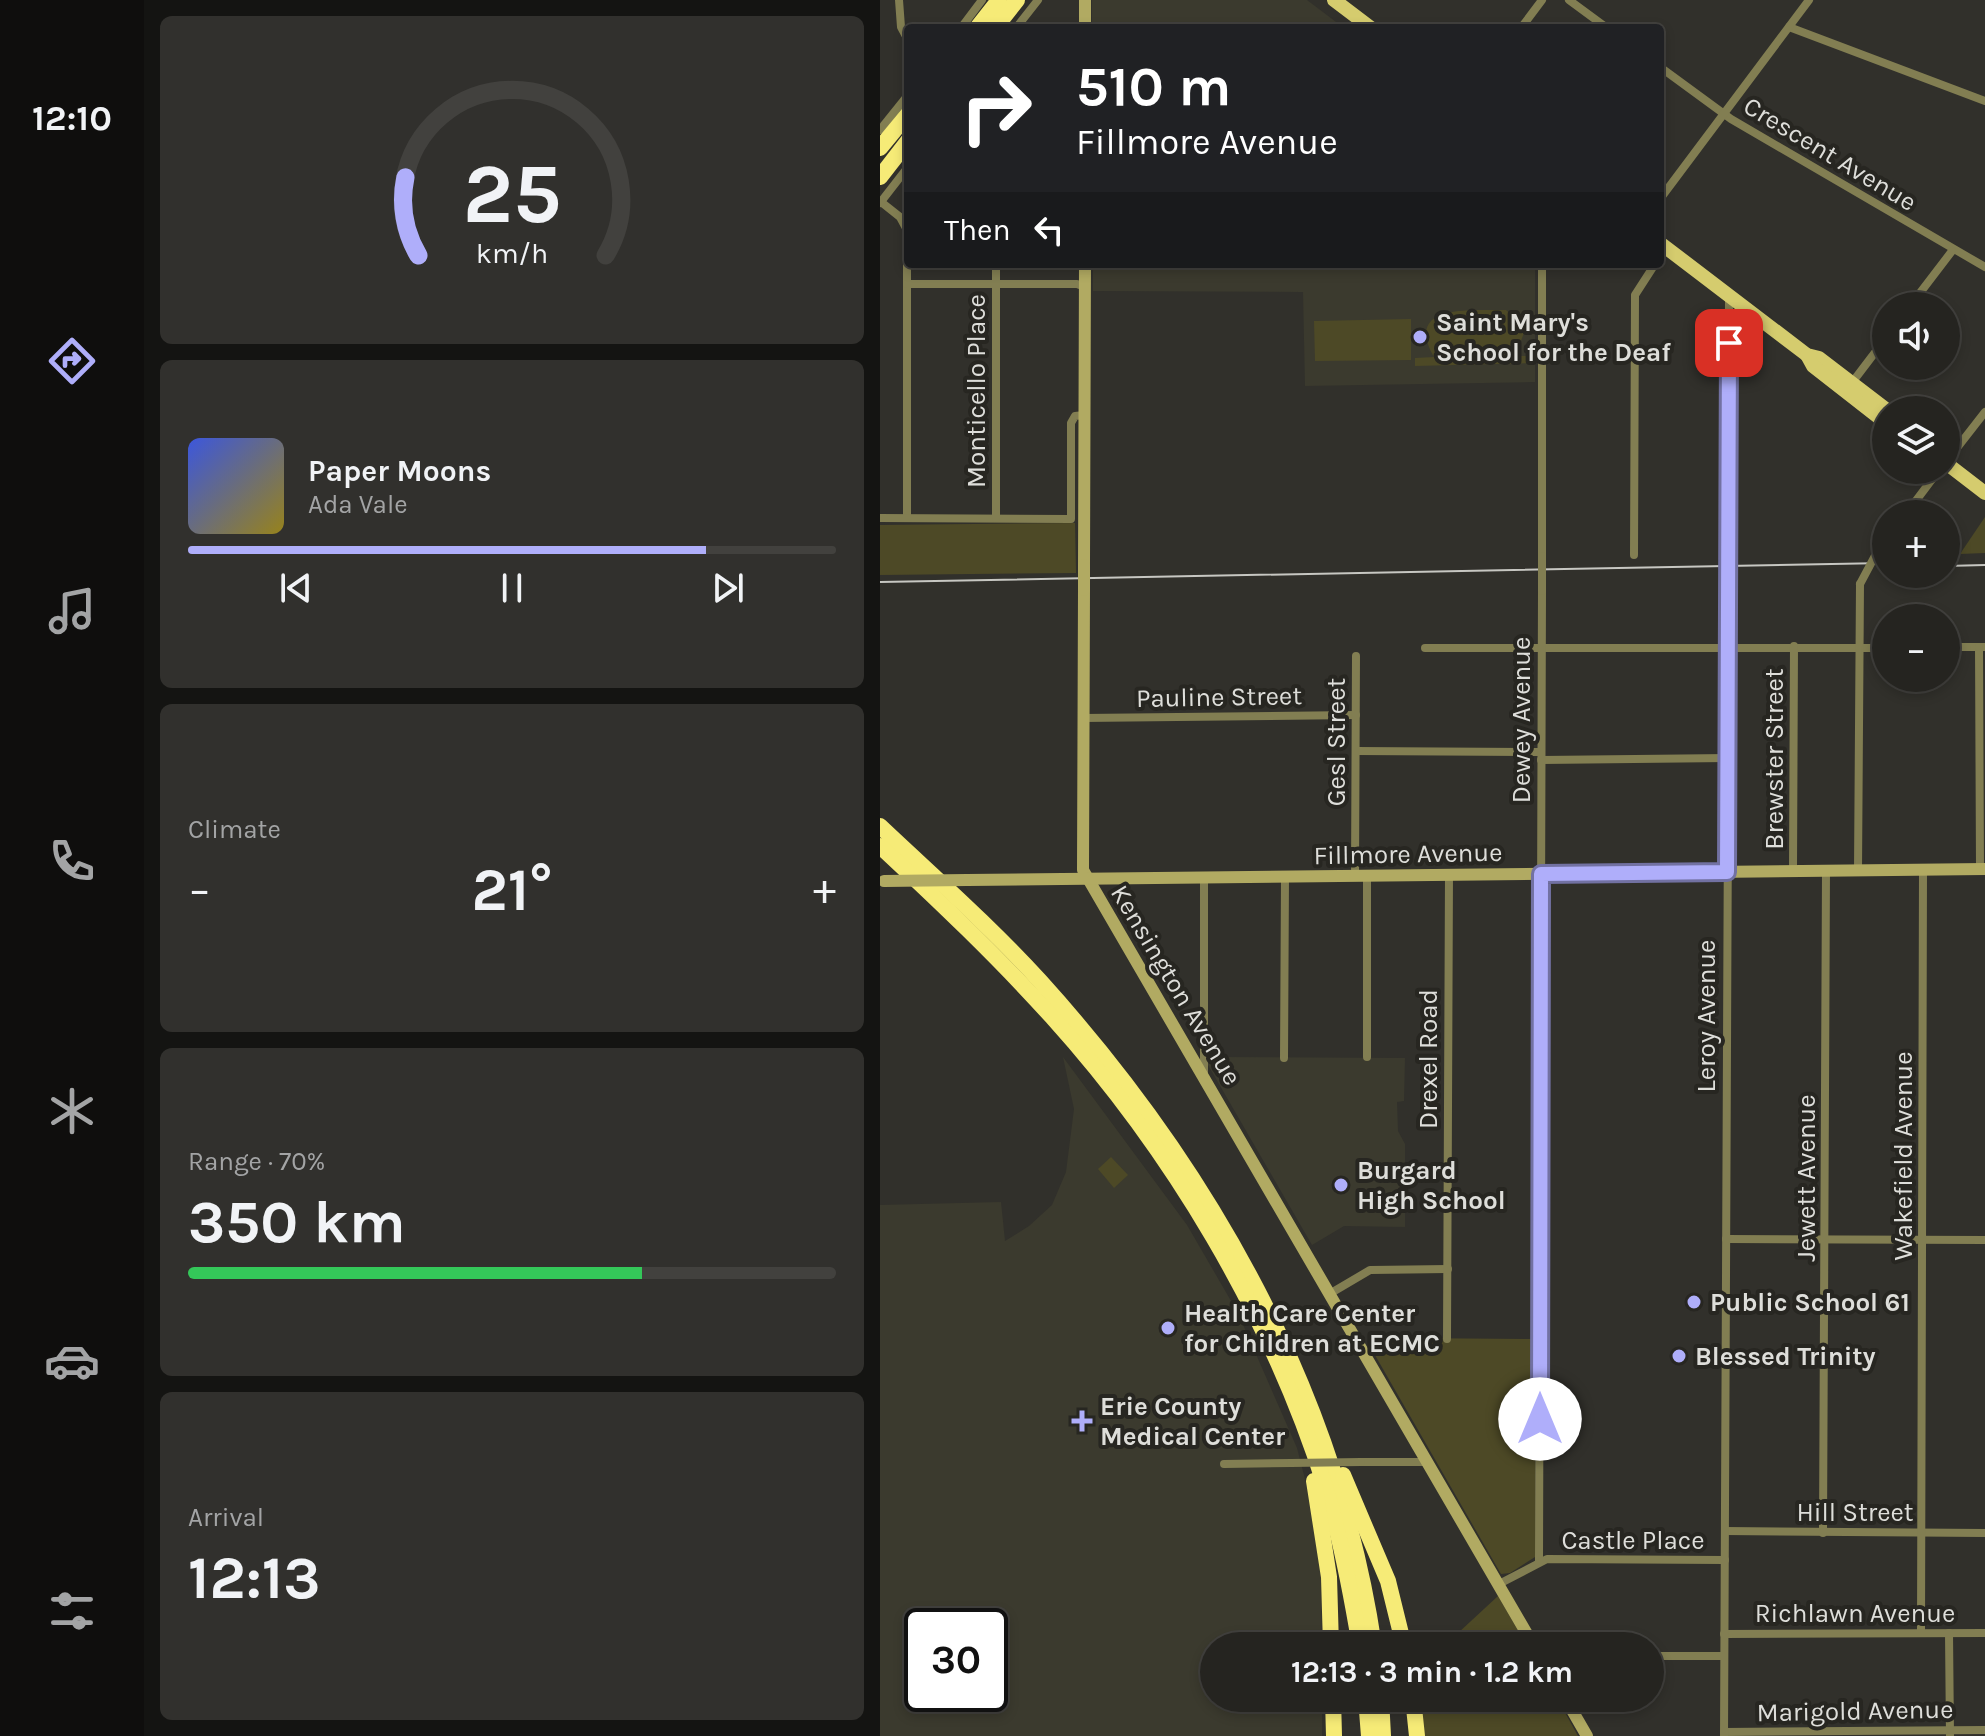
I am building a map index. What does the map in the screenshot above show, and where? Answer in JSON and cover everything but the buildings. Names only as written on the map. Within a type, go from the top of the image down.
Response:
[{"type":"highway","points":[[980,24],[999,0]]},
{"type":"highway","points":[[998,24],[1017,0]]},
{"type":"highway","points":[[880,148],[904,118]]},
{"type":"highway","points":[[880,180],[904,147]]},
{"type":"highway","points":[[880,180],[904,159]]},
{"type":"highway","points":[[880,826],[1038,979],[1082,1028],[1163,1134],[1251,1276],[1349,1523],[1371,1632]]},
{"type":"highway","points":[[880,846],[994,955],[1054,1019],[1168,1168],[1241,1286],[1311,1425],[1359,1508],[1388,1581],[1401,1632]]},
{"type":"highway","points":[[1311,1425],[1326,1551],[1330,1632]]},
{"type":"highway","points":[[1311,1425],[1340,1543],[1357,1632]]},
{"type":"highway","points":[[1333,1712],[1334,1736]]},
{"type":"highway","points":[[1367,1712],[1369,1736]]},
{"type":"highway","points":[[1382,1712],[1383,1736]]},
{"type":"highway","points":[[1414,1712],[1417,1736]]},
{"type":"main road","points":[[1334,0],[1366,24]]},
{"type":"main road","points":[[1664,251],[1807,355],[1813,366],[1872,401]]},
{"type":"main road","points":[[1848,387],[1872,410]]},
{"type":"main road","points":[[1960,473],[1985,493]]},
{"type":"street","points":[[899,0],[904,33]]},
{"type":"street","points":[[964,24],[982,0]]},
{"type":"street","points":[[1019,24],[1038,0]]},
{"type":"street","points":[[1085,0],[1085,24]]},
{"type":"street","points":[[1524,24],[1542,0]]},
{"type":"street","points":[[1569,0],[1602,24]]},
{"type":"street","points":[[1664,194],[1809,0]]},
{"type":"street","points":[[1789,27],[1985,101]]},
{"type":"street","name":"Crescent Avenue","points":[[1664,70],[1725,115],[1952,251],[1985,267]]},
{"type":"street","points":[[880,130],[904,100]]},
{"type":"street","points":[[904,172],[880,202],[904,225]]},
{"type":"street","points":[[1921,292],[1952,251]]},
{"type":"street","points":[[906,268],[907,518]]},
{"type":"street","name":"Monticello Place","points":[[996,268],[996,518]]},
{"type":"street","name":"Kensington Avenue","points":[[1085,268],[1083,870],[1526,1632]]},
{"type":"street","name":"Dewey Avenue","points":[[1539,1561],[1542,268]]},
{"type":"street","points":[[1634,555],[1635,301],[1636,290],[1652,268]]},
{"type":"street","points":[[907,284],[1077,284],[1085,287]]},
{"type":"street","name":"Leroy Avenue","points":[[1724,1734],[1729,297]]},
{"type":"street","points":[[1848,387],[1872,356]]},
{"type":"street","points":[[1960,444],[1985,412]]},
{"type":"street","points":[[880,518],[1071,519],[1071,419],[1084,415]]},
{"type":"street","points":[[1858,871],[1860,584],[1872,562]]},
{"type":"street","name":"Brewster Street","points":[[1793,871],[1794,646]]},
{"type":"street","points":[[1425,648],[1872,647]]},
{"type":"street","points":[[1960,647],[1982,647],[1982,869]]},
{"type":"street","name":"Gesl Street","points":[[1356,656],[1356,751],[1367,1057]]},
{"type":"street","name":"Pauline Street","points":[[1083,718],[1356,715]]},
{"type":"street","points":[[1356,751],[1728,758]]},
{"type":"street","name":"Fillmore Avenue","points":[[882,881],[1982,869]]},
{"type":"street","name":"Wakefield Avenue","points":[[1921,1633],[1923,870]]},
{"type":"street","name":"Jewett Avenue","points":[[1823,1533],[1826,871]]},
{"type":"street","name":"Drexel Road","points":[[1447,1339],[1449,875]]},
{"type":"street","points":[[1284,1058],[1285,877]]},
{"type":"street","points":[[1204,878],[1204,1077]]},
{"type":"street","points":[[1108,913],[1103,898],[1106,890],[1120,879]]},
{"type":"street","points":[[1726,1239],[1985,1240]]},
{"type":"street","points":[[1331,1293],[1370,1270],[1448,1269]]},
{"type":"street","points":[[1224,1464],[1428,1462]]},
{"type":"street","name":"Hill Street","points":[[1725,1531],[1985,1533]]},
{"type":"street","name":"Castle Place","points":[[1499,1584],[1539,1561],[1725,1560]]},
{"type":"street","points":[[1949,1633],[1950,1733]]},
{"type":"street","name":"Richlawn Avenue","points":[[1724,1634],[1985,1633]]},
{"type":"street","points":[[1664,1656],[1724,1656]]},
{"type":"street","points":[[1573,1712],[1587,1736]]},
{"type":"street","name":"Marigold Avenue","points":[[1724,1734],[1950,1733],[1985,1730]]},
{"type":"shaded area","points":[[1092,0],[1307,0],[1339,24],[1092,24]]},
{"type":"shaded area","name":"Saint Mary's School for the Deaf","points":[[1093,268],[1535,268],[1535,382],[1305,386],[1303,292],[1093,291]]},
{"type":"shaded area","points":[[1506,310],[1521,323],[1524,333],[1515,356],[1532,356],[1532,363],[1415,366],[1415,358],[1434,357],[1427,339],[1427,327],[1435,318],[1461,311]]},
{"type":"shaded area","points":[[1411,319],[1411,360],[1315,361],[1314,321]]},
{"type":"shaded area","points":[[1985,517],[1985,553],[1960,554]]},
{"type":"shaded area","points":[[1075,523],[1076,573],[880,575],[880,525]]},
{"type":"shaded area","name":"Erie County Medical Center","points":[[1063,1057],[1187,1225],[1238,1313],[1297,1448],[1306,1483],[1321,1574],[1322,1632],[1200,1632],[1200,1712],[1322,1712],[1322,1736],[880,1736],[880,1205],[1001,1202],[1005,1241],[1029,1226],[1052,1205],[1066,1172],[1074,1109]]},
{"type":"shaded area","name":"Burgard High School","points":[[1208,1057],[1405,1058],[1404,1101],[1397,1102],[1398,1131],[1405,1144],[1405,1227],[1344,1226],[1312,1245],[1208,1065]]},
{"type":"shaded area","points":[[1111,1157],[1128,1175],[1114,1188],[1098,1169]]},
{"type":"shaded area","points":[[1403,1338],[1535,1339],[1535,1557],[1510,1573],[1501,1574],[1368,1343]]},
{"type":"shaded area","points":[[1498,1596],[1519,1632],[1459,1632]]},
{"type":"shaded area","points":[[1421,1712],[1565,1712],[1578,1736],[1424,1736]]},
{"type":"railway","points":[[880,582],[1872,563]]},
{"type":"railway","points":[[1960,566],[1985,565]]},
{"type":"place","name":"Saint Mary's School for the Deaf","points":[[1420,337]]},
{"type":"place","name":"Burgard High School","points":[[1341,1185]]},
{"type":"place","name":"Public School 61","points":[[1694,1302]]},
{"type":"place","name":"Health Care Center for Children at ECMC","points":[[1168,1328]]},
{"type":"place","name":"Blessed Trinity","points":[[1679,1356]]},
{"type":"place","name":"Erie County Medical Center","points":[[1082,1421]]},
{"type":"route","points":[[1540,1419],[1541,874],[1727,872],[1729,343]]}]
